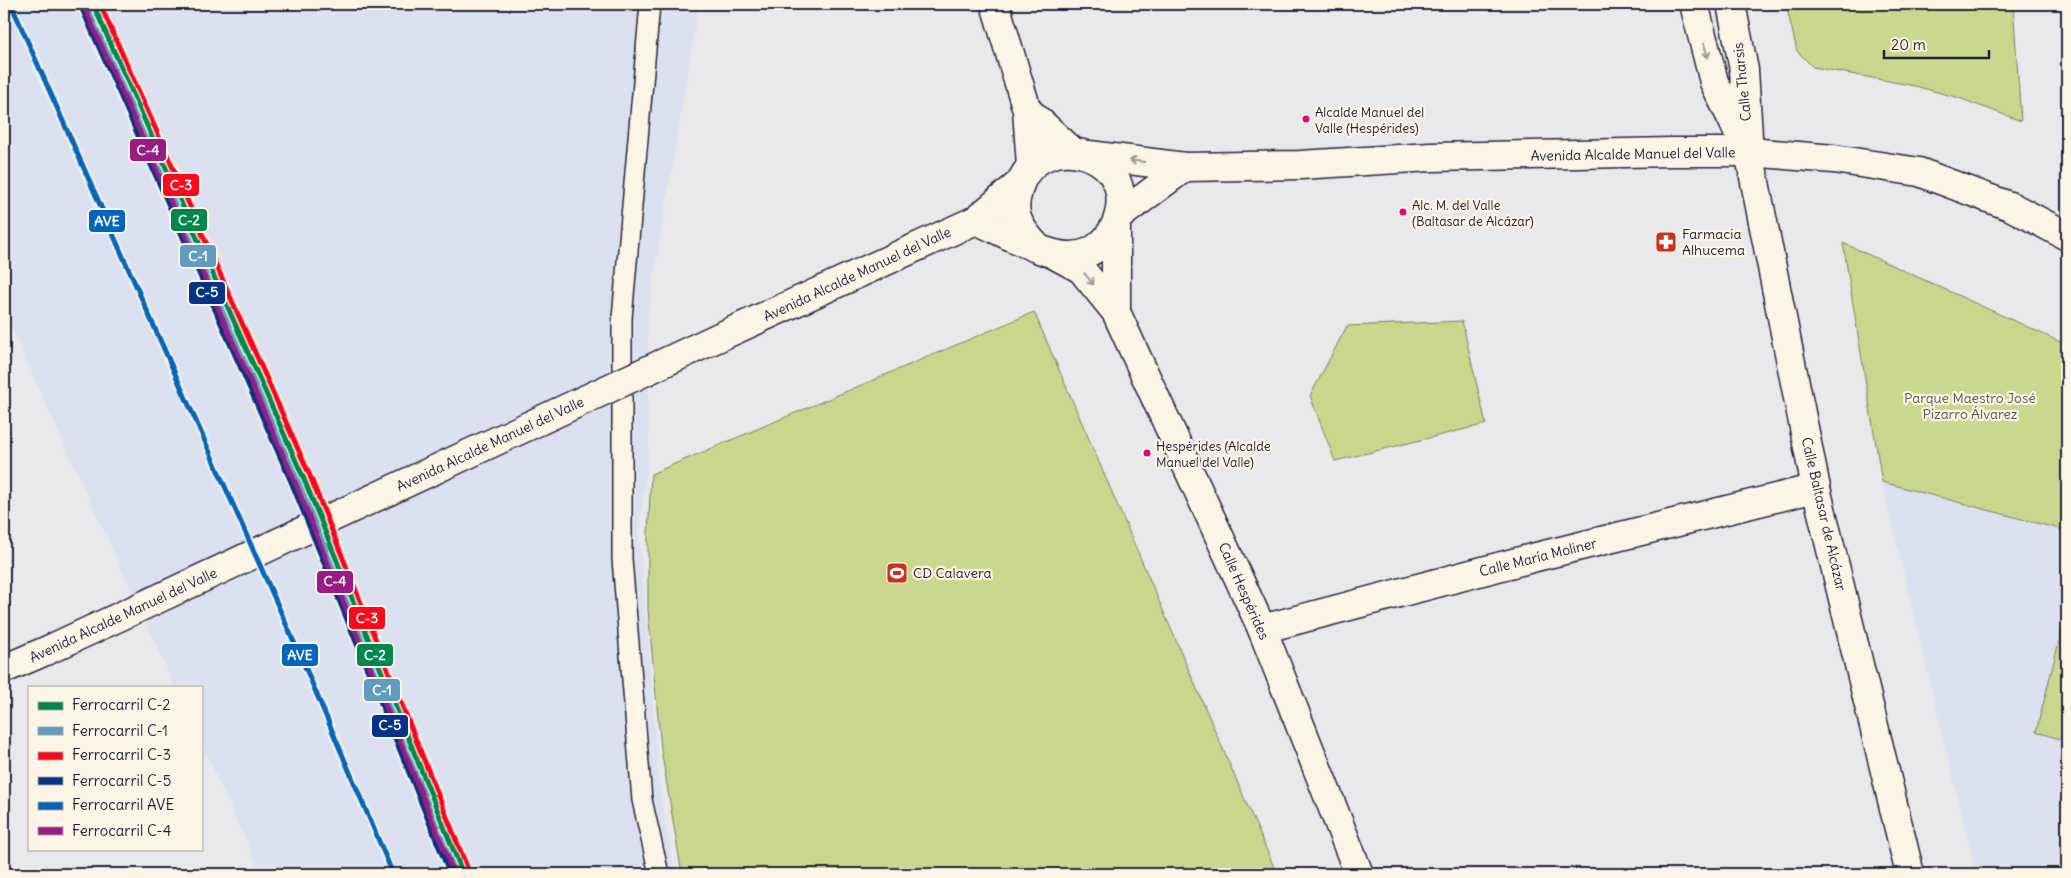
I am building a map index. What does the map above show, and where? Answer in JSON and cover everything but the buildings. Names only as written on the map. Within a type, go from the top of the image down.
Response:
[{"type":"main road","points":[[996,4],[1027,110],[1025,175],[1015,201],[1017,219],[1026,235],[1046,252]]},
{"type":"main road","name":"Calle Tharsis","points":[[1694,4],[1714,82],[1748,152]]},
{"type":"main road","name":"Calle Tharsis","points":[[1731,4],[1744,70],[1748,152]]},
{"type":"main road","points":[[976,220],[1046,252],[1073,256],[1090,253],[1105,242],[1117,222],[1121,211],[1120,193],[1114,176],[1103,164],[1081,153],[1027,110]]},
{"type":"main road","points":[[1025,175],[1041,159],[1056,152],[1081,153]]},
{"type":"main road","name":"Avenida Alcalde Manuel del Valle","points":[[1081,153],[1185,167],[1300,165],[1431,157],[1748,152],[1834,159],[1919,172],[2012,207],[2067,236]]},
{"type":"main road","name":"Calle Baltasar de Alcázar","points":[[1748,152],[1816,488],[1910,874]]},
{"type":"main road","points":[[1117,222],[1185,167]]},
{"type":"main road","name":"Avenida Alcalde Manuel del Valle","points":[[4,669],[976,220],[1025,175]]},
{"type":"main road","name":"Calle Hespérides","points":[[1116,312],[1117,222]]},
{"type":"main road","name":"Calle Hespérides","points":[[1046,252],[1081,270],[1116,312],[1262,628],[1359,874]]},
{"type":"main road","name":"Calle María Moliner","points":[[1262,628],[1816,488]]},
{"type":"lane","points":[[650,4],[622,318],[622,559],[642,800],[658,874]]},
{"type":"shaded area","points":[[4,4],[699,4],[648,313],[649,454],[639,529],[659,782],[674,874],[261,874],[202,745],[202,686],[175,686],[4,312]]},
{"type":"shaded area","points":[[1882,482],[2067,531],[2067,874],[1976,874]]},
{"type":"green space","points":[[1786,4],[2013,4],[2021,121],[1959,98],[1915,86],[1813,67],[1797,51]]},
{"type":"green space","name":"Parque Maestro José Pizarro Álvarez","points":[[1843,243],[2067,345],[2067,531],[1882,482]]},
{"type":"green space","name":"CD Calavera","points":[[1034,312],[1277,874],[682,874],[661,749],[648,610],[648,535],[651,474]]},
{"type":"green space","points":[[1462,321],[1486,424],[1335,461],[1310,396],[1347,326]]},
{"type":"green space","points":[[2067,610],[2067,741],[2036,732]]},
{"type":"rail line","name":"AVE","points":[[11,4],[306,669],[393,874]]},
{"type":"rail line","name":"C-4","points":[[83,4],[292,475],[452,869]]},
{"type":"rail line","name":"C-2","points":[[93,4],[304,479],[463,874]]},
{"type":"rail line","name":"C-3","points":[[100,4],[310,476],[469,872]]},
{"type":"rail line","name":"C-1","points":[[87,7],[298,481],[456,874]]},
{"type":"rail line","name":"C-5","points":[[82,9],[292,484],[450,874]]},
{"type":"place","name":"Alcalde Manuel del Valle (Hespérides)","points":[[1306,119]]},
{"type":"place","name":"Alc. M. del Valle (Baltasar de Alcázar)","points":[[1403,212]]},
{"type":"place","name":"Farmacia Alhucema","points":[[1666,242]]},
{"type":"place","name":"Hespérides (Alcalde Manuel del Valle)","points":[[1147,453]]},
{"type":"place","name":"CD Calavera","points":[[897,573]]}]
